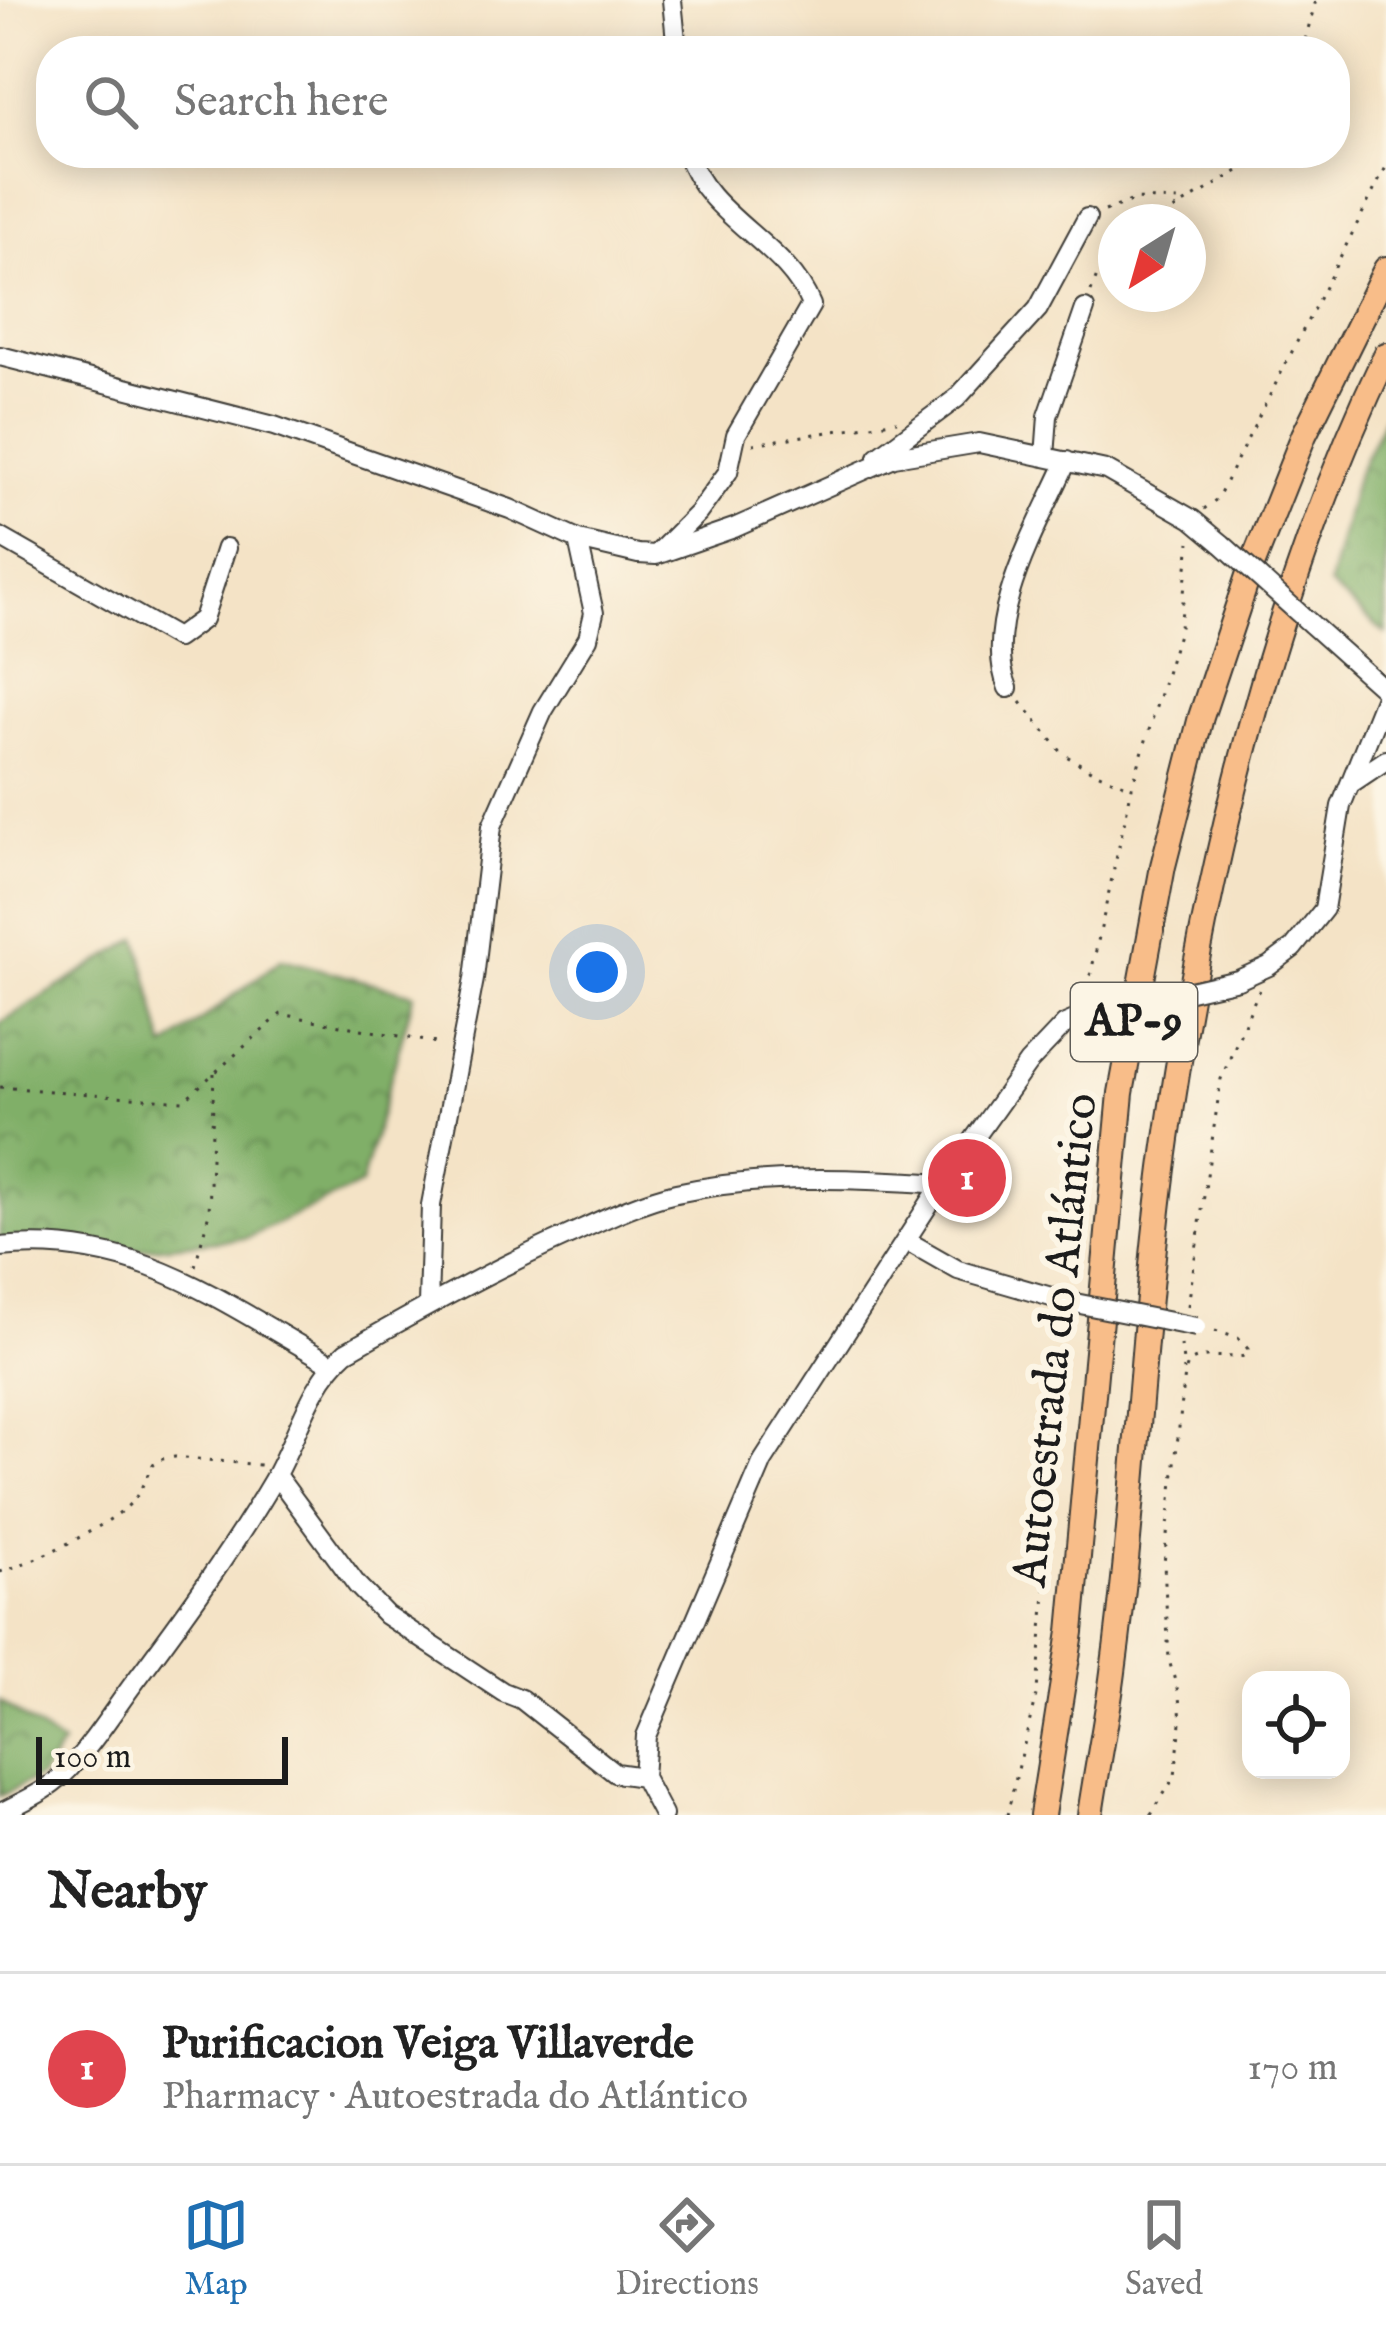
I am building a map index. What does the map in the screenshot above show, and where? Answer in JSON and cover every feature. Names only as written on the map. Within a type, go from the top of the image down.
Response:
[{"type":"highway","name":"Autoestrada do Atlántico","points":[[1042,1815],[1071,1632],[1121,1094],[1162,866],[1201,717],[1249,573],[1304,435],[1386,269]]},
{"type":"highway","name":"Autoestrada do Atlántico","points":[[1090,1815],[1113,1672],[1167,1143],[1190,991],[1241,763],[1309,538],[1386,355]]},
{"type":"street","points":[[672,0],[676,36]]},
{"type":"street","points":[[656,555],[698,513],[728,472],[736,435],[811,304],[803,285],[717,200],[697,168]]},
{"type":"street","points":[[855,474],[957,398],[1038,309],[1087,218]]},
{"type":"street","points":[[1045,457],[1048,416],[1085,309]]},
{"type":"street","points":[[0,356],[274,426],[510,508],[578,540],[656,555],[734,528],[894,457],[979,443],[1106,470],[1192,519],[1386,692],[1336,825],[1324,909],[1305,936],[1269,965],[1238,980],[1086,1015],[1066,1024],[1028,1063],[942,1184],[763,1461],[646,1736],[643,1777],[663,1815]]},
{"type":"street","points":[[1008,688],[998,665],[1007,597],[1067,461]]},
{"type":"street","points":[[0,537],[177,638],[203,619],[226,548]]},
{"type":"street","points":[[428,1305],[431,1204],[474,979],[492,826],[543,711],[588,638],[592,592],[578,540]]},
{"type":"street","points":[[1348,786],[1386,760]]},
{"type":"street","points":[[0,1813],[65,1774],[170,1635],[276,1475],[332,1364],[428,1305],[634,1205],[746,1183],[844,1178],[942,1184]]},
{"type":"street","points":[[907,1241],[958,1270],[1065,1301],[1190,1325]]},
{"type":"street","points":[[0,1247],[28,1244],[112,1252],[167,1271],[332,1364]]},
{"type":"street","points":[[276,1475],[357,1585],[386,1615],[520,1699],[615,1772],[643,1777]]},
{"type":"path","points":[[1306,36],[1316,0]]},
{"type":"path","points":[[1066,1024],[1091,973],[1132,787],[1180,627],[1192,519],[1216,499],[1386,167]]},
{"type":"path","points":[[1179,204],[1243,168]]},
{"type":"path","points":[[1087,218],[1136,199],[1183,201]]},
{"type":"path","points":[[1085,309],[1098,273]]},
{"type":"path","points":[[733,447],[930,418]]},
{"type":"path","points":[[1008,688],[1063,754],[1132,787]]},
{"type":"path","points":[[1151,1815],[1175,1776],[1181,1723],[1169,1660],[1164,1563],[1185,1373],[1188,1363],[1198,1357],[1234,1358],[1245,1356],[1248,1349],[1238,1338],[1190,1325],[1221,1078],[1269,965]]},
{"type":"path","points":[[0,1087],[183,1101],[281,1014],[460,1048]]},
{"type":"path","points":[[190,1285],[208,1213],[214,1073]]},
{"type":"path","points":[[1007,1815],[1036,1691],[1066,1337],[1052,1319],[1032,1310]]},
{"type":"path","points":[[1180,1345],[1185,1373]]},
{"type":"path","points":[[0,1572],[116,1514],[136,1498],[156,1460],[256,1462],[276,1475]]},
{"type":"green space","points":[[1386,415],[1386,634],[1329,585],[1356,477]]},
{"type":"green space","points":[[138,938],[165,1048],[282,959],[414,994],[361,1185],[246,1238],[112,1252],[0,1247],[0,1023]]},
{"type":"green space","points":[[0,1701],[62,1745],[41,1776],[0,1796]]},
{"type":"place","name":"Purificacion Veiga Villaverde","points":[[967,1178]]}]
